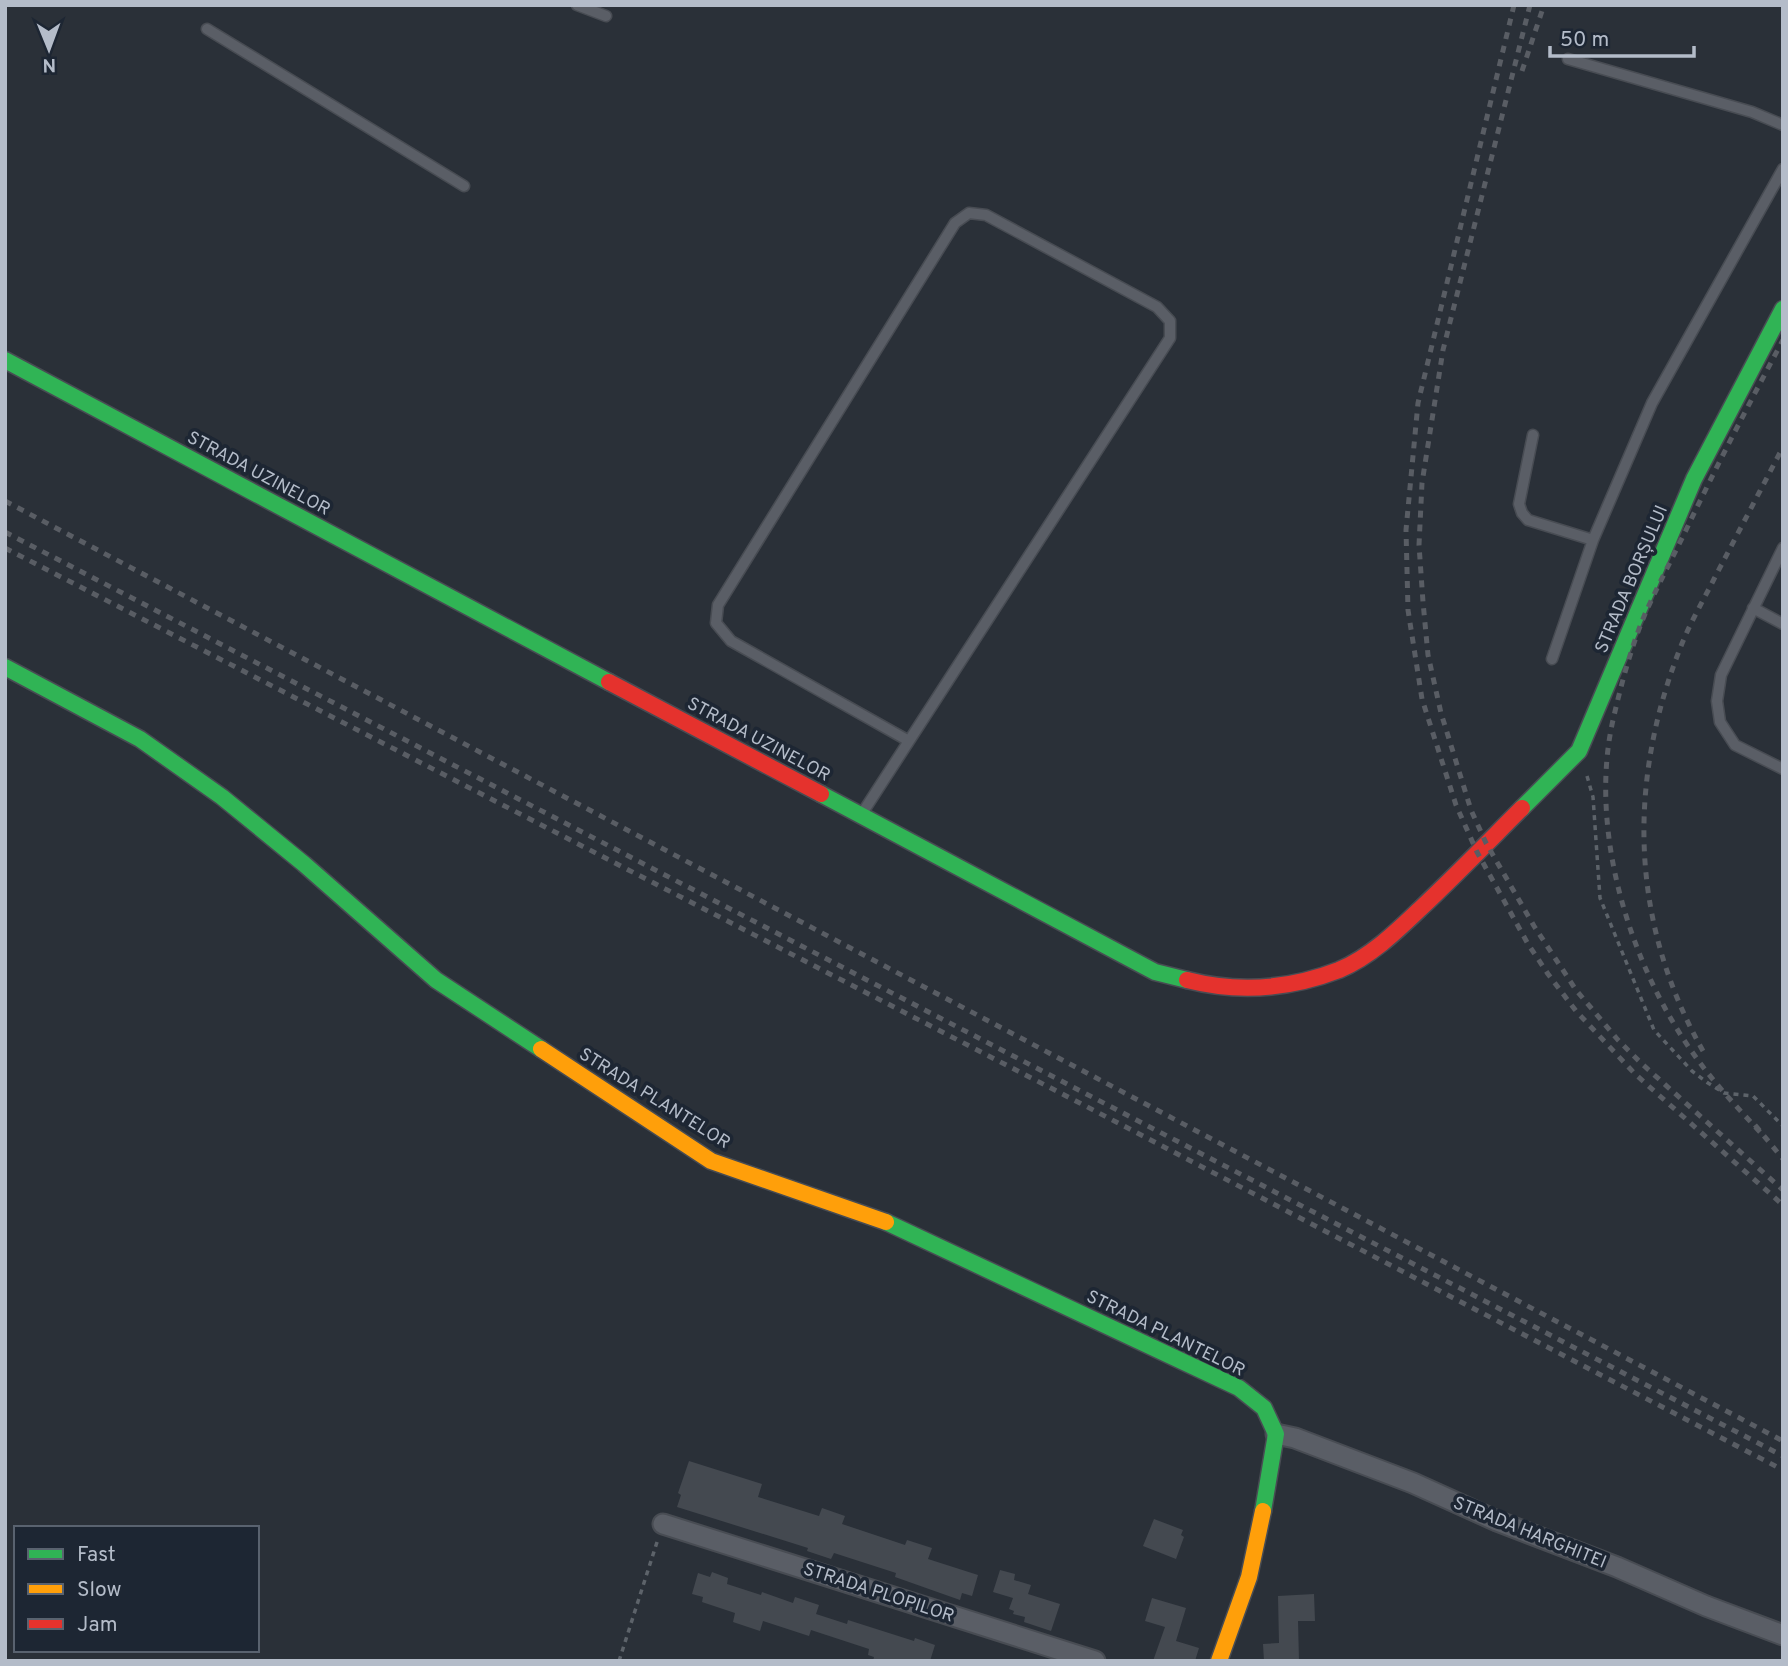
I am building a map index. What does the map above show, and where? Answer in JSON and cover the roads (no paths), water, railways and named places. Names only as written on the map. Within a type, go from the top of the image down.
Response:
[{"type":"street","name":"STRADA BORȘULUI","points":[[1487,842],[1579,751],[1694,479],[1783,309]]},
{"type":"street","name":"STRADA UZINELOR","points":[[5,360],[1155,972],[1203,984],[1250,988],[1290,985],[1341,969],[1388,939],[1487,842]]},
{"type":"street","name":"STRADA PLANTELOR","points":[[5,667],[150,746],[222,797],[436,980],[711,1161],[890,1224],[1239,1388],[1264,1408],[1276,1434]]},
{"type":"street","name":"STRADA HARGHITEI","points":[[1276,1434],[1295,1438],[1413,1483],[1497,1521],[1783,1635]]},
{"type":"street","points":[[1219,1661],[1249,1577],[1276,1434]]},
{"type":"street","name":"STRADA PLOPILOR","points":[[663,1524],[1095,1661]]},
{"type":"lane","points":[[577,5],[606,16]]},
{"type":"lane","points":[[207,29],[464,186]]},
{"type":"lane","points":[[1568,59],[1752,112],[1783,125]]},
{"type":"lane","points":[[1552,659],[1593,540],[1653,403],[1783,169]]},
{"type":"lane","points":[[861,815],[909,741],[1170,338],[1170,321],[1157,307],[986,215],[969,213],[955,223],[718,605],[716,623],[731,641],[909,741]]},
{"type":"lane","points":[[1533,435],[1519,504],[1522,513],[1528,520],[1593,540]]},
{"type":"lane","points":[[1783,548],[1721,675],[1717,701],[1720,722],[1735,744],[1783,769]]},
{"type":"lane","points":[[1753,608],[1783,624]]},
{"type":"railway","points":[[1514,5],[1418,403],[1406,530],[1408,610],[1422,699],[1456,805],[1477,852],[1528,944],[1548,974],[1576,1011],[1635,1074],[1783,1205]]},
{"type":"railway","points":[[1530,5],[1443,350],[1422,483],[1419,545],[1428,655],[1441,713],[1471,810],[1486,843],[1534,926],[1576,990],[1642,1064],[1783,1190]]},
{"type":"railway","points":[[1522,71],[1544,5]]},
{"type":"railway","points":[[1760,1132],[1695,1056],[1651,981],[1620,896],[1606,806],[1607,762],[1619,693],[1645,614],[1783,340]]},
{"type":"railway","points":[[1703,1051],[1679,1002],[1661,952],[1650,902],[1644,851],[1645,800],[1651,749],[1663,697],[1685,637],[1783,447]]},
{"type":"railway","points":[[5,501],[1783,1441]]},
{"type":"railway","points":[[5,532],[1783,1456]]},
{"type":"railway","points":[[5,548],[1783,1470]]},
{"type":"railway","points":[[1755,1125],[1783,1159]]}]
